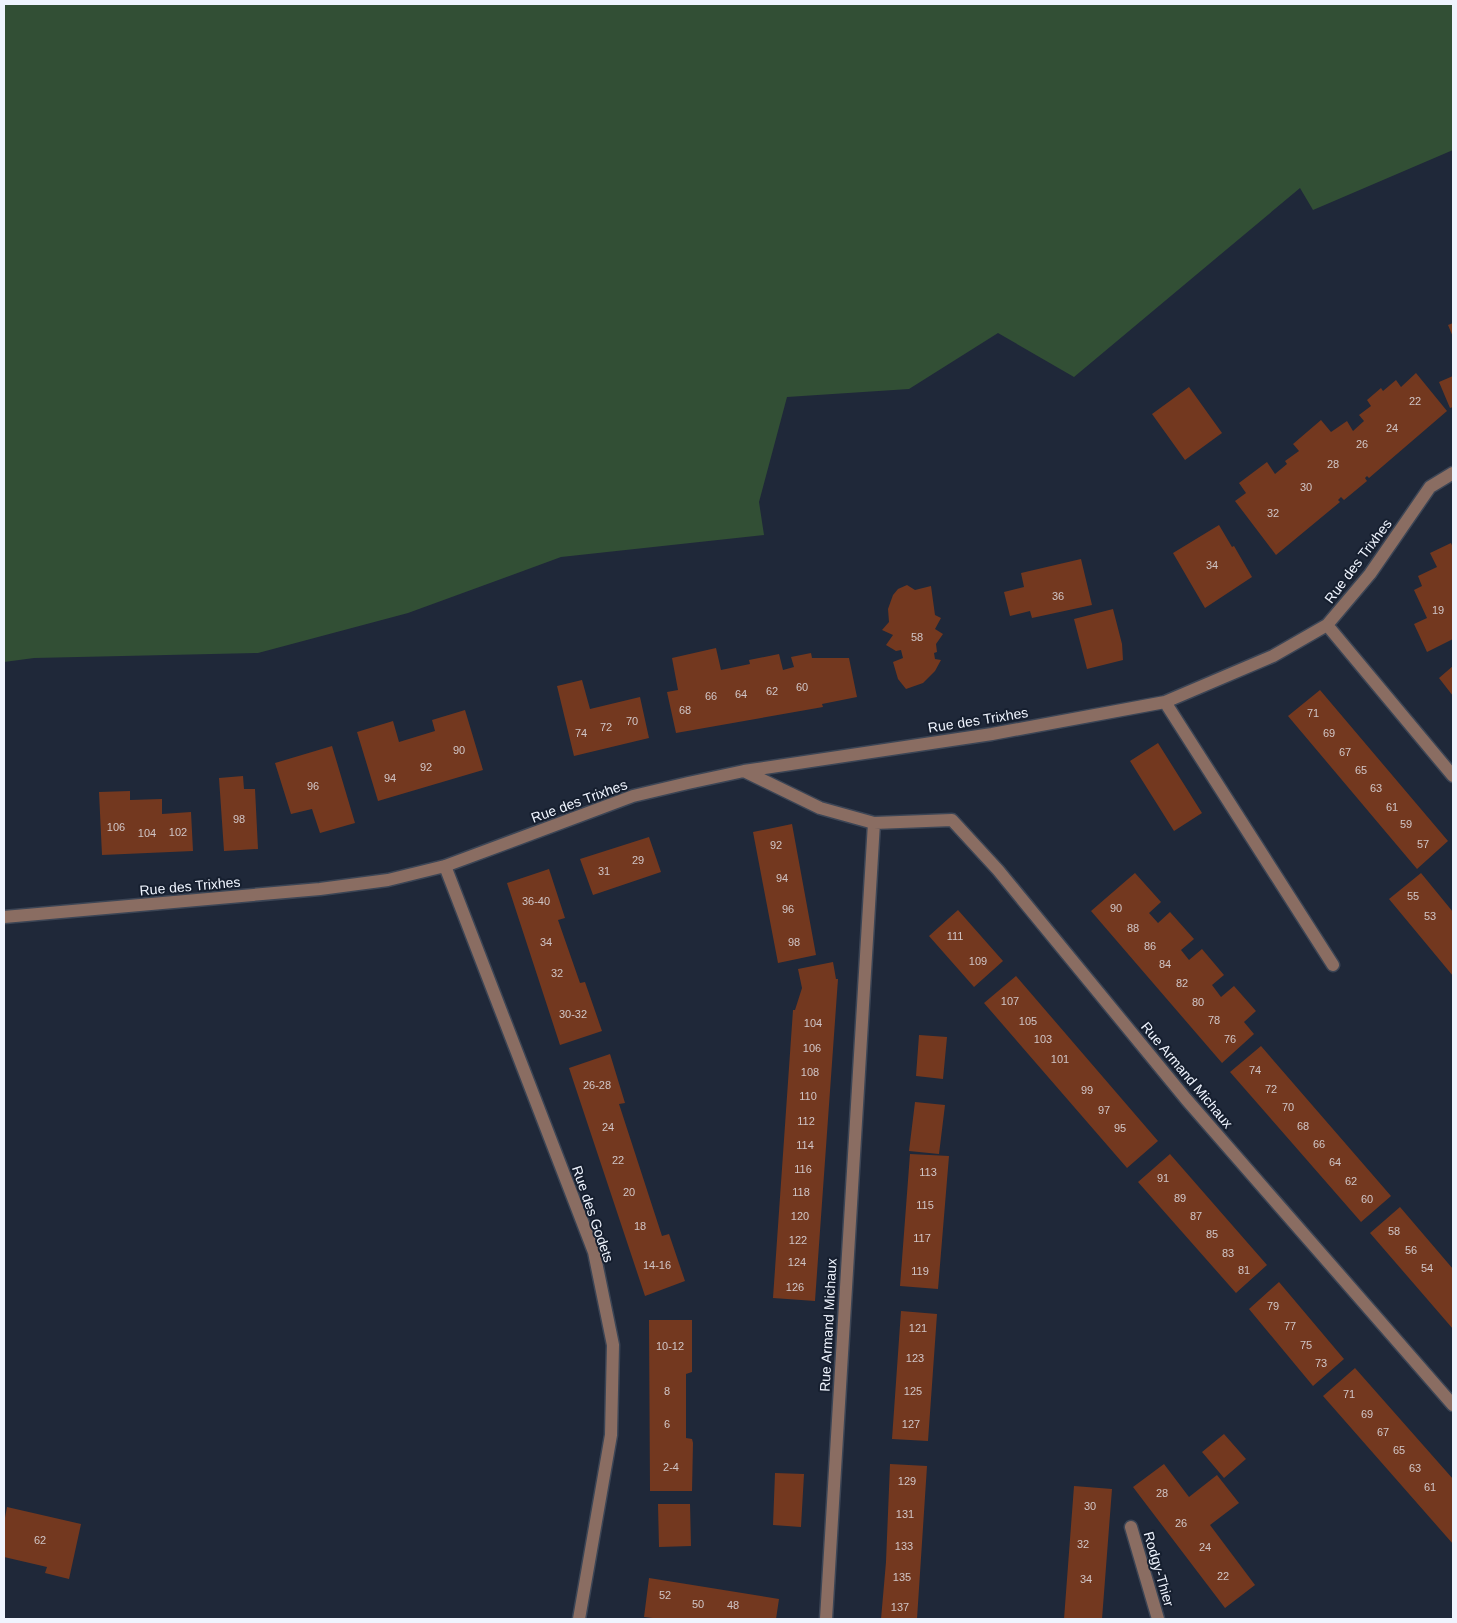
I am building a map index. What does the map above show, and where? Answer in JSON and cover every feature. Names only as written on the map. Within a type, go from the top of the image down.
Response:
[{"type":"street","name":"Rue des Trixhes","points":[[4,917],[320,890],[388,880],[445,866],[633,796],[744,771],[992,734],[1165,702],[1273,656],[1327,625],[1370,574],[1430,487],[1453,473]]},
{"type":"street","points":[[1327,625],[1453,776]]},
{"type":"street","points":[[1165,702],[1333,965]]},
{"type":"street","name":"Rue Armand Michaux","points":[[744,771],[820,808],[874,822],[952,820],[998,870],[1186,1099],[1453,1405]]},
{"type":"street","name":"Rue Armand Michaux","points":[[826,1619],[874,822]]},
{"type":"street","name":"Rue des Godets","points":[[445,866],[594,1252],[614,1345],[610,1435],[578,1619]]},
{"type":"street","name":"Rodgy-Thier","points":[[1131,1527],[1158,1619]]},
{"type":"green space","points":[[4,4],[1453,4],[1453,150],[1313,210],[1300,188],[1074,377],[998,333],[909,389],[787,397],[759,502],[764,535],[561,557],[408,613],[258,653],[34,658],[4,662]]},
{"type":"building","points":[[1453,323],[1453,337],[1448,325]]},
{"type":"building","points":[[1416,373],[1447,411],[1369,478],[1367,476],[1365,478],[1367,481],[1344,500],[1341,497],[1338,500],[1340,502],[1276,555],[1235,501],[1246,493],[1239,483],[1267,462],[1275,474],[1287,464],[1285,461],[1299,451],[1293,444],[1321,420],[1331,432],[1347,421],[1353,431],[1364,421],[1359,415],[1371,406],[1367,400],[1381,388],[1383,391],[1396,380],[1401,387]]},
{"type":"building","points":[[1453,376],[1453,407],[1450,408],[1439,382]]},
{"type":"building","points":[[1189,387],[1222,433],[1185,460],[1152,414]]},
{"type":"building","points":[[1219,525],[1252,577],[1205,608],[1173,553]]},
{"type":"building","points":[[1451,543],[1453,548],[1453,639],[1427,652],[1414,624],[1427,618],[1414,590],[1422,586],[1418,576],[1437,567],[1430,553]]},
{"type":"building","points":[[1081,559],[1092,605],[1032,618],[1030,611],[1010,616],[1004,592],[1024,587],[1021,573]]},
{"type":"building","points":[[907,585],[915,590],[931,586],[935,615],[941,618],[935,629],[943,634],[936,644],[937,652],[934,653],[935,659],[941,660],[935,671],[923,683],[906,689],[898,679],[893,662],[903,658],[901,650],[896,651],[886,645],[893,635],[882,630],[889,622],[888,609],[893,595],[898,589]]},
{"type":"building","points":[[1113,609],[1122,644],[1123,660],[1087,669],[1074,619]]},
{"type":"building","points":[[716,648],[721,670],[750,664],[749,660],[779,654],[783,670],[794,667],[791,657],[811,653],[812,658],[849,658],[857,697],[822,704],[823,707],[676,733],[667,692],[678,690],[672,658]]},
{"type":"building","points":[[1453,666],[1453,696],[1439,678]]},
{"type":"building","points":[[582,680],[590,709],[640,697],[649,738],[574,756],[557,686]]},
{"type":"building","points":[[1320,690],[1448,841],[1417,869],[1288,716]]},
{"type":"building","points":[[465,710],[483,770],[378,801],[357,732],[393,721],[399,742],[435,731],[432,720]]},
{"type":"building","points":[[1158,743],[1202,813],[1174,831],[1130,761]]},
{"type":"building","points":[[332,746],[355,823],[320,833],[312,809],[291,814],[275,763]]},
{"type":"building","points":[[243,776],[244,789],[255,789],[258,849],[224,851],[219,778]]},
{"type":"building","points":[[130,791],[130,800],[162,799],[162,814],[191,812],[193,851],[102,855],[99,792]]},
{"type":"building","points":[[792,824],[816,955],[778,963],[753,832]]},
{"type":"building","points":[[649,837],[661,872],[593,895],[580,859]]},
{"type":"building","points":[[549,869],[565,918],[558,920],[580,983],[585,982],[602,1031],[560,1045],[507,883]]},
{"type":"building","points":[[1135,873],[1161,902],[1149,913],[1158,923],[1170,912],[1194,939],[1181,950],[1189,960],[1202,949],[1224,975],[1212,985],[1221,997],[1234,986],[1256,1011],[1244,1022],[1254,1034],[1222,1063],[1091,911]]},
{"type":"building","points":[[1421,873],[1453,912],[1453,976],[1389,899]]},
{"type":"building","points":[[958,910],[1003,961],[974,987],[929,936]]},
{"type":"building","points":[[833,962],[836,979],[838,979],[815,1301],[773,1298],[793,1010],[795,1010],[802,988],[798,969]]},
{"type":"building","points":[[1016,976],[1158,1141],[1127,1168],[984,1003]]},
{"type":"building","points":[[919,1035],[947,1037],[943,1079],[916,1076]]},
{"type":"building","points":[[1261,1046],[1391,1196],[1361,1222],[1230,1072]]},
{"type":"building","points":[[610,1054],[625,1103],[619,1104],[662,1236],[669,1234],[685,1281],[645,1296],[569,1068]]},
{"type":"building","points":[[915,1102],[945,1105],[939,1154],[909,1151]]},
{"type":"building","points":[[910,1154],[949,1156],[938,1289],[900,1286]]},
{"type":"building","points":[[1170,1154],[1267,1265],[1236,1293],[1138,1182]]},
{"type":"building","points":[[1400,1207],[1453,1269],[1453,1329],[1370,1233]]},
{"type":"building","points":[[1279,1282],[1344,1359],[1313,1386],[1249,1309]]},
{"type":"building","points":[[901,1311],[937,1314],[928,1441],[892,1439]]},
{"type":"building","points":[[649,1320],[692,1320],[692,1372],[686,1374],[686,1438],[692,1439],[693,1443],[692,1491],[650,1491]]},
{"type":"building","points":[[1355,1368],[1453,1479],[1453,1544],[1323,1396]]},
{"type":"building","points":[[1224,1434],[1246,1459],[1224,1478],[1202,1452]]},
{"type":"building","points":[[890,1464],[927,1466],[917,1619],[881,1619],[886,1562]]},
{"type":"building","points":[[1164,1464],[1189,1497],[1217,1475],[1239,1503],[1210,1525],[1255,1585],[1225,1608],[1133,1487]]},
{"type":"building","points":[[775,1473],[804,1474],[801,1527],[773,1525]]},
{"type":"building","points":[[1074,1486],[1112,1489],[1102,1619],[1064,1619]]},
{"type":"building","points":[[658,1504],[690,1504],[691,1546],[659,1547]]},
{"type":"building","points":[[7,1507],[81,1524],[69,1579],[45,1573],[47,1567],[4,1557],[4,1523]]},
{"type":"building","points":[[649,1578],[779,1599],[776,1619],[661,1619],[644,1617]]}]
